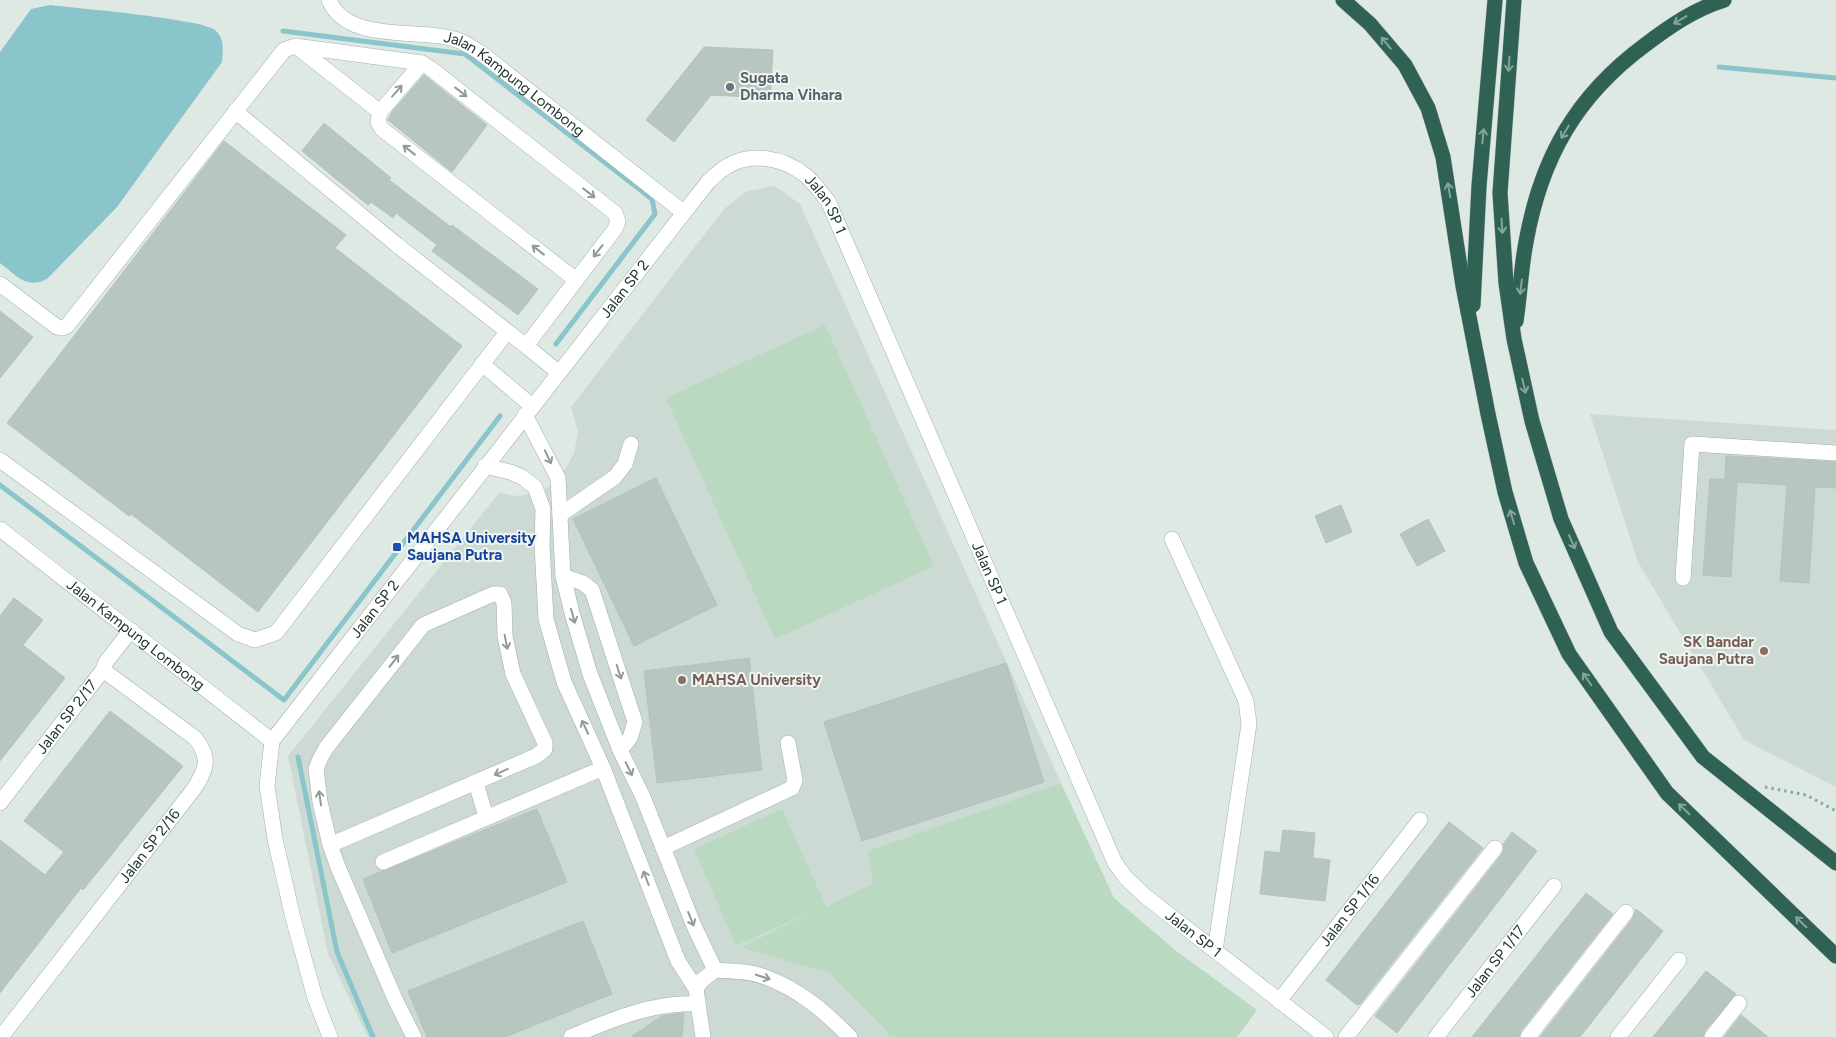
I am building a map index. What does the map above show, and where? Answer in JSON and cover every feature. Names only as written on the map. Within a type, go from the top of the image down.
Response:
[{"type":"highway","points":[[1343,0],[1370,24],[1405,65],[1428,108],[1443,157],[1463,286],[1505,492],[1526,564],[1569,654],[1667,793],[1836,956]]},
{"type":"highway","points":[[1514,339],[1526,242],[1538,189],[1554,151],[1576,113],[1600,84],[1630,56],[1667,28],[1705,6],[1724,0]]},
{"type":"highway","points":[[1472,324],[1479,186],[1494,7]]},
{"type":"highway","points":[[1513,8],[1500,193],[1506,283],[1514,339],[1532,421],[1562,519],[1612,632],[1703,758],[1836,863]]},
{"type":"street","name":"Jalan Kampung Lombong","points":[[329,0],[332,6],[347,21],[363,28],[448,37],[463,42],[481,53],[683,212]]},
{"type":"street","points":[[296,46],[380,112]]},
{"type":"street","points":[[0,284],[57,328],[67,326],[284,50],[296,46],[422,64],[438,74],[615,213],[618,221],[615,229],[526,346]]},
{"type":"street","points":[[422,64],[380,112],[378,122],[382,129],[576,280]]},
{"type":"street","points":[[235,111],[397,245],[558,372]]},
{"type":"street","name":"Jalan SP 1","points":[[683,212],[708,182],[720,171],[727,166],[750,158],[770,159],[790,164],[806,176],[828,201],[1116,863],[1126,878],[1145,896],[1326,1037]]},
{"type":"street","name":"Jalan SP 2","points":[[272,741],[683,212]]},
{"type":"street","points":[[0,460],[238,634],[255,640],[276,633],[507,332]]},
{"type":"street","points":[[482,364],[528,410],[558,478],[563,576],[590,674],[620,750],[643,797],[694,926],[715,970]]},
{"type":"street","points":[[560,515],[615,477],[625,464],[631,444]]},
{"type":"street","points":[[1683,578],[1692,444],[1836,453]]},
{"type":"street","points":[[485,466],[522,477],[535,487],[543,509],[542,545],[546,618],[564,682],[603,768],[678,961],[696,996],[704,1037]]},
{"type":"street","name":"Jalan Kampung Lombong","points":[[0,529],[272,741]]},
{"type":"street","points":[[1172,539],[1246,701],[1249,724],[1215,951]]},
{"type":"street","points":[[563,576],[584,583],[592,590],[608,637],[635,722],[630,738],[620,750]]},
{"type":"street","points":[[330,845],[476,783],[536,756],[544,749],[545,742],[513,674],[505,636],[504,603],[500,594],[492,594],[423,625],[326,748],[316,769],[320,802],[330,845],[338,867],[394,999],[414,1037]]},
{"type":"street","name":"Jalan SP 2/17","points":[[0,803],[103,670],[106,662],[131,630]]},
{"type":"street","name":"Jalan SP 2/16","points":[[1,1037],[193,790],[206,767],[206,757],[203,748],[195,738],[103,670]]},
{"type":"street","points":[[272,741],[267,786],[275,839],[315,998],[330,1037]]},
{"type":"street","points":[[663,848],[792,788],[795,780],[788,743]]},
{"type":"street","points":[[383,862],[603,768]]},
{"type":"street","points":[[476,783],[486,817]]},
{"type":"street","name":"Jalan SP 1/16","points":[[1279,1001],[1420,820]]},
{"type":"street","points":[[1346,1037],[1495,848]]},
{"type":"street","name":"Jalan SP 1/17","points":[[1436,1037],[1554,886]]},
{"type":"street","points":[[1528,1037],[1626,912]]},
{"type":"street","points":[[1618,1037],[1679,960]]},
{"type":"street","points":[[696,996],[701,981],[715,970],[742,972],[764,977],[795,991],[827,1013],[850,1037]]},
{"type":"street","points":[[571,1037],[598,1025],[696,996]]},
{"type":"street","points":[[1712,1037],[1739,1003]]},
{"type":"path","points":[[1740,786],[1766,787],[1806,795],[1836,811]]},
{"type":"shaded area","name":"MAHSA University","points":[[775,186],[800,204],[1061,783],[869,851],[873,883],[742,946],[829,973],[886,1031],[889,1037],[368,1037],[328,954],[288,756],[499,493],[518,496],[537,493],[554,484],[574,453],[578,432],[571,407],[724,209],[747,191]]},
{"type":"shaded area","name":"SK Bandar Saujana Putra","points":[[1590,414],[1836,430],[1836,787],[1744,740],[1638,562]]},
{"type":"green space","points":[[825,325],[934,566],[775,639],[666,398]]},
{"type":"green space","points":[[1061,783],[1114,898],[1175,950],[1257,1010],[1237,1037],[889,1037],[886,1031],[829,973],[741,947],[822,907],[736,945],[694,849],[782,809],[826,906],[873,883],[868,851]]},
{"type":"water","points":[[50,5],[164,18],[205,26],[218,33],[223,45],[223,53],[222,62],[117,207],[48,278],[34,283],[22,280],[0,263],[0,52],[31,9]]},
{"type":"building","points":[[704,47],[773,50],[770,98],[711,95],[674,142],[646,120]]},
{"type":"building","points":[[424,75],[487,125],[452,172],[388,120],[392,112]]},
{"type":"building","points":[[324,123],[391,178],[389,180],[538,289],[518,315],[432,251],[437,245],[396,213],[393,218],[371,202],[368,205],[302,151]]},
{"type":"building","points":[[224,141],[346,235],[335,248],[462,346],[258,612],[131,514],[129,516],[7,423]]},
{"type":"building","points":[[0,311],[33,337],[0,378]]},
{"type":"building","points":[[1726,456],[1836,462],[1836,488],[1815,487],[1809,583],[1780,581],[1787,485],[1737,482],[1731,577],[1703,575],[1710,479],[1725,479]]},
{"type":"building","points":[[656,478],[717,605],[634,646],[573,519]]},
{"type":"building","points":[[1341,505],[1352,532],[1326,543],[1315,516]]},
{"type":"building","points":[[1428,519],[1445,551],[1417,566],[1400,534]]},
{"type":"building","points":[[14,598],[43,620],[23,645],[65,678],[0,761],[0,616]]},
{"type":"building","points":[[749,658],[762,770],[657,783],[644,671]]},
{"type":"building","points":[[1006,663],[1044,782],[862,841],[824,722]]},
{"type":"building","points":[[110,711],[183,766],[83,890],[81,888],[0,993],[0,840],[45,875],[64,852],[24,821]]},
{"type":"building","points":[[537,809],[567,882],[392,953],[363,879]]},
{"type":"building","points":[[1449,822],[1483,848],[1360,1004],[1357,1005],[1326,980]]},
{"type":"building","points":[[1283,830],[1315,833],[1313,858],[1330,860],[1325,901],[1260,894],[1265,851],[1280,853]]},
{"type":"building","points":[[1512,832],[1537,851],[1397,1033],[1375,1016],[1502,854],[1503,844]]},
{"type":"building","points":[[1586,893],[1613,914],[1521,1031],[1519,1037],[1472,1037]]},
{"type":"building","points":[[1636,909],[1663,931],[1580,1037],[1540,1037],[1633,918]]},
{"type":"building","points":[[583,921],[612,994],[505,1037],[427,1037],[408,991]]},
{"type":"building","points":[[1706,971],[1736,994],[1705,1031],[1703,1037],[1653,1037]]},
{"type":"building","points":[[684,1013],[682,1037],[631,1037],[662,1016]]},
{"type":"building","points":[[1741,1015],[1768,1037],[1724,1037]]},
{"type":"waterway","points":[[283,31],[465,54],[652,199],[655,214],[556,344]]},
{"type":"waterway","points":[[1719,67],[1836,78]]},
{"type":"waterway","points":[[0,485],[284,700],[500,416]]},
{"type":"waterway","points":[[298,757],[337,952],[373,1037]]},
{"type":"place","name":"Sugata Dharma Vihara","points":[[730,87]]},
{"type":"place","name":"MAHSA University Saujana Putra","points":[[397,547]]},
{"type":"place","name":"SK Bandar Saujana Putra","points":[[1764,651]]},
{"type":"place","name":"MAHSA University","points":[[682,680]]}]
